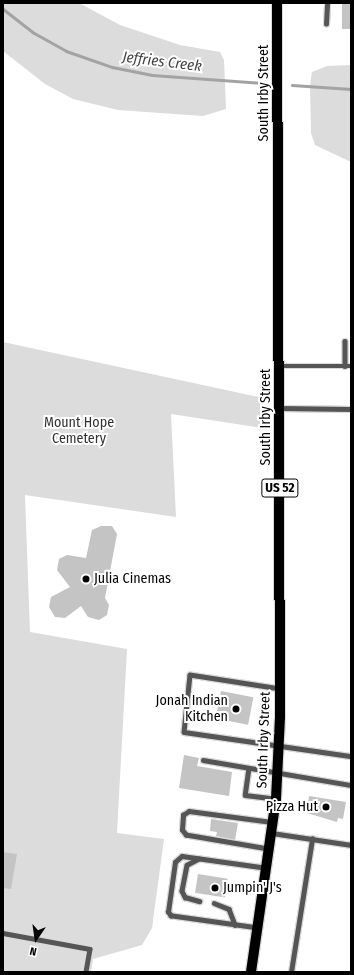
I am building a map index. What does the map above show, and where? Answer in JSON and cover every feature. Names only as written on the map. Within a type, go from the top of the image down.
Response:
[{"type":"main road","name":"South Irby Street","points":[[251,972],[276,799],[279,746],[277,3]]},
{"type":"lane","points":[[326,24],[327,3]]},
{"type":"lane","points":[[345,341],[345,366]]},
{"type":"lane","points":[[279,366],[351,366]]},
{"type":"lane","points":[[279,408],[351,409]]},
{"type":"lane","points":[[280,689],[190,675],[184,732],[351,756]]},
{"type":"lane","points":[[203,760],[351,785]]},
{"type":"lane","points":[[249,768],[245,795],[276,799]]},
{"type":"lane","points":[[269,850],[186,835],[182,830],[183,815],[189,810],[272,827],[312,839],[351,845]]},
{"type":"lane","points":[[291,972],[312,839]]},
{"type":"lane","points":[[258,928],[175,918],[168,912],[175,862],[182,856],[267,868]]},
{"type":"lane","points":[[199,901],[185,897],[182,891],[186,865],[202,858]]},
{"type":"lane","points":[[214,903],[229,909],[235,925]]},
{"type":"lane","points":[[3,933],[90,949],[86,972]]},
{"type":"green space","points":[[3,3],[79,3],[120,25],[180,45],[220,52],[224,60],[226,109],[203,116],[118,110],[73,99],[45,84],[3,51]]},
{"type":"green space","points":[[351,65],[351,162],[315,145],[311,133],[310,86],[312,72],[327,66]]},
{"type":"green space","name":"Mount Hope Cemetery","points":[[3,342],[263,398],[263,428],[171,414],[176,517],[25,495],[30,632],[127,649],[117,833],[164,839],[152,928],[142,945],[93,959],[91,972],[3,972]]},
{"type":"building","points":[[342,3],[351,3],[351,29],[342,29]]},
{"type":"building","name":"Julia Cinemas","points":[[101,526],[112,526],[117,534],[105,598],[109,605],[107,615],[99,620],[88,617],[81,606],[65,618],[55,617],[49,607],[51,597],[70,587],[57,570],[59,559],[67,555],[86,558],[92,530]]},
{"type":"building","points":[[221,691],[253,697],[248,725],[216,718]]},
{"type":"building","points":[[184,755],[199,758],[197,766],[232,772],[229,796],[179,788]]},
{"type":"building","name":"Pizza Hut","points":[[309,796],[346,802],[343,819],[338,818],[337,822],[307,813]]},
{"type":"building","points":[[211,819],[238,823],[235,840],[216,836],[217,832],[210,831]]},
{"type":"building","points":[[3,852],[17,854],[11,889],[3,888]]},
{"type":"building","points":[[198,874],[228,879],[225,897],[195,893]]},
{"type":"waterway","name":"Jeffries Creek","points":[[3,9],[34,33],[66,51],[112,67],[152,75],[263,83]]},
{"type":"waterway","name":"Jeffries Creek","points":[[292,85],[351,89]]},
{"type":"place","name":"Julia Cinemas","points":[[86,579]]},
{"type":"place","name":"Jonah Indian Kitchen","points":[[236,709]]},
{"type":"place","name":"Pizza Hut","points":[[326,807]]},
{"type":"place","name":"Jumpin' J's","points":[[215,888]]}]
